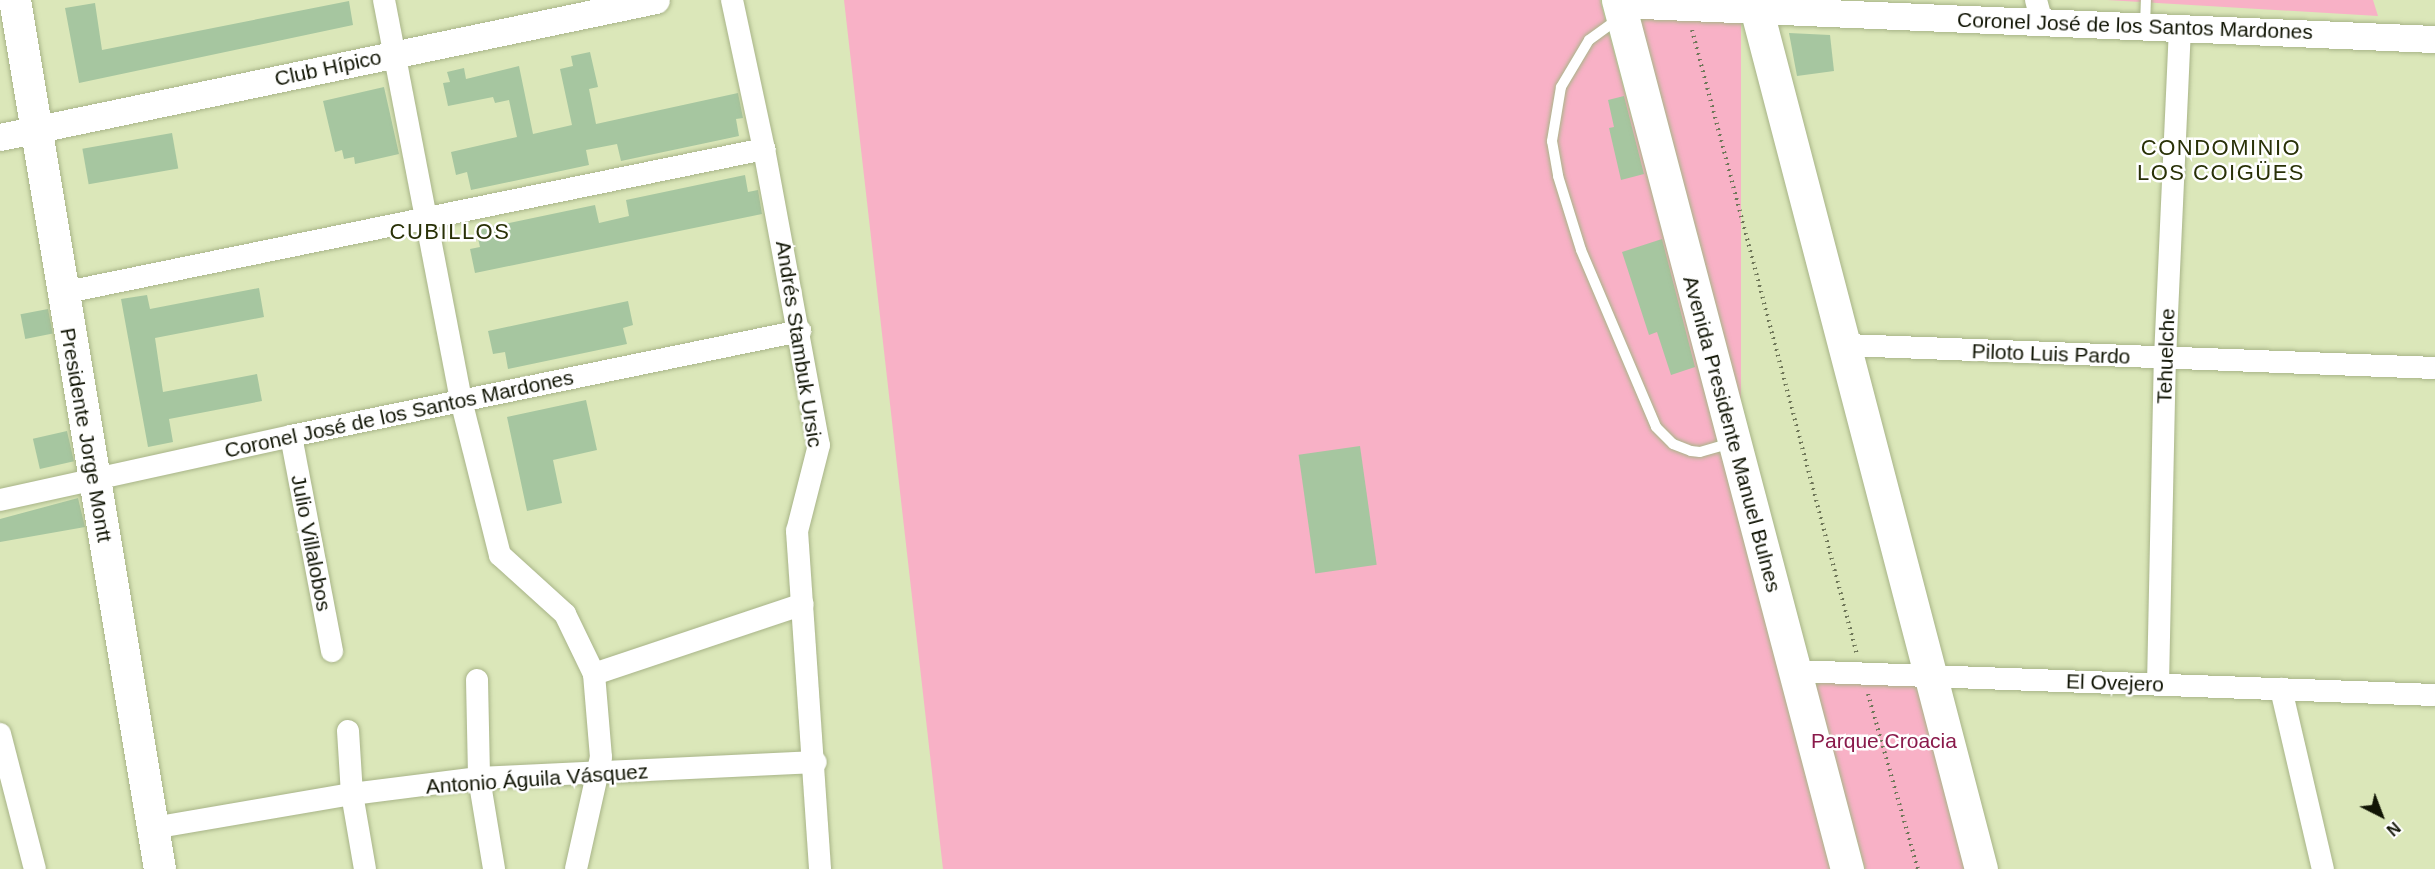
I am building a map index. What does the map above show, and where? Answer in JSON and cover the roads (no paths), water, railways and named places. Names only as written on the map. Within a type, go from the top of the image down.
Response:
[{"type":"main road","name":"Presidente Jorge Montt","points":[[15,0],[93,479],[160,869]]},
{"type":"main road","points":[[1755,5],[1847,345],[1981,869]]},
{"type":"main road","name":"Avenida Presidente Manuel Bulnes","points":[[1620,7],[1846,869]]},
{"type":"street","points":[[384,0],[462,400],[500,555],[565,614],[594,674],[601,743],[576,869]]},
{"type":"street","name":"Club Hípico","points":[[0,137],[656,0]]},
{"type":"street","name":"Andrés Stambuk Ursic","points":[[732,0],[800,331],[819,445],[817,464],[807,485],[797,531],[816,762],[820,869]]},
{"type":"street","name":"Coronel José de los Santos Mardones","points":[[1620,7],[1755,5],[2145,13],[2180,28],[2435,39]]},
{"type":"street","name":"Tehuelche","points":[[2158,685],[2165,358],[2180,28]]},
{"type":"street","points":[[62,293],[428,220],[764,148]]},
{"type":"street","name":"Coronel José de los Santos Mardones","points":[[0,500],[291,436],[800,331]]},
{"type":"street","name":"Piloto Luis Pardo","points":[[1847,345],[2435,368]]},
{"type":"street","name":"Julio Villalobos","points":[[291,436],[332,651]]},
{"type":"street","points":[[594,674],[803,604]]},
{"type":"street","name":"El Ovejero","points":[[1795,671],[2435,695]]},
{"type":"street","points":[[477,680],[479,778],[494,869]]},
{"type":"street","points":[[2281,689],[2323,869]]},
{"type":"street","points":[[348,731],[352,794],[365,869]]},
{"type":"street","points":[[0,734],[35,869]]},
{"type":"street","name":"Antonio Águila Vásquez","points":[[153,828],[352,794],[479,778],[596,775],[816,762]]},
{"type":"lane","points":[[1620,7],[1589,40],[1561,87],[1552,141],[1558,176],[1581,250],[1656,427],[1673,444],[1691,451],[1700,452],[1734,442]]},
{"type":"district","name":"CONDOMINIO LOS COIGÜES","points":[[2221,160]]},
{"type":"district","name":"CUBILLOS","points":[[450,232]]},
{"type":"park label","name":"Parque Croacia","points":[[1884,741]]}]
